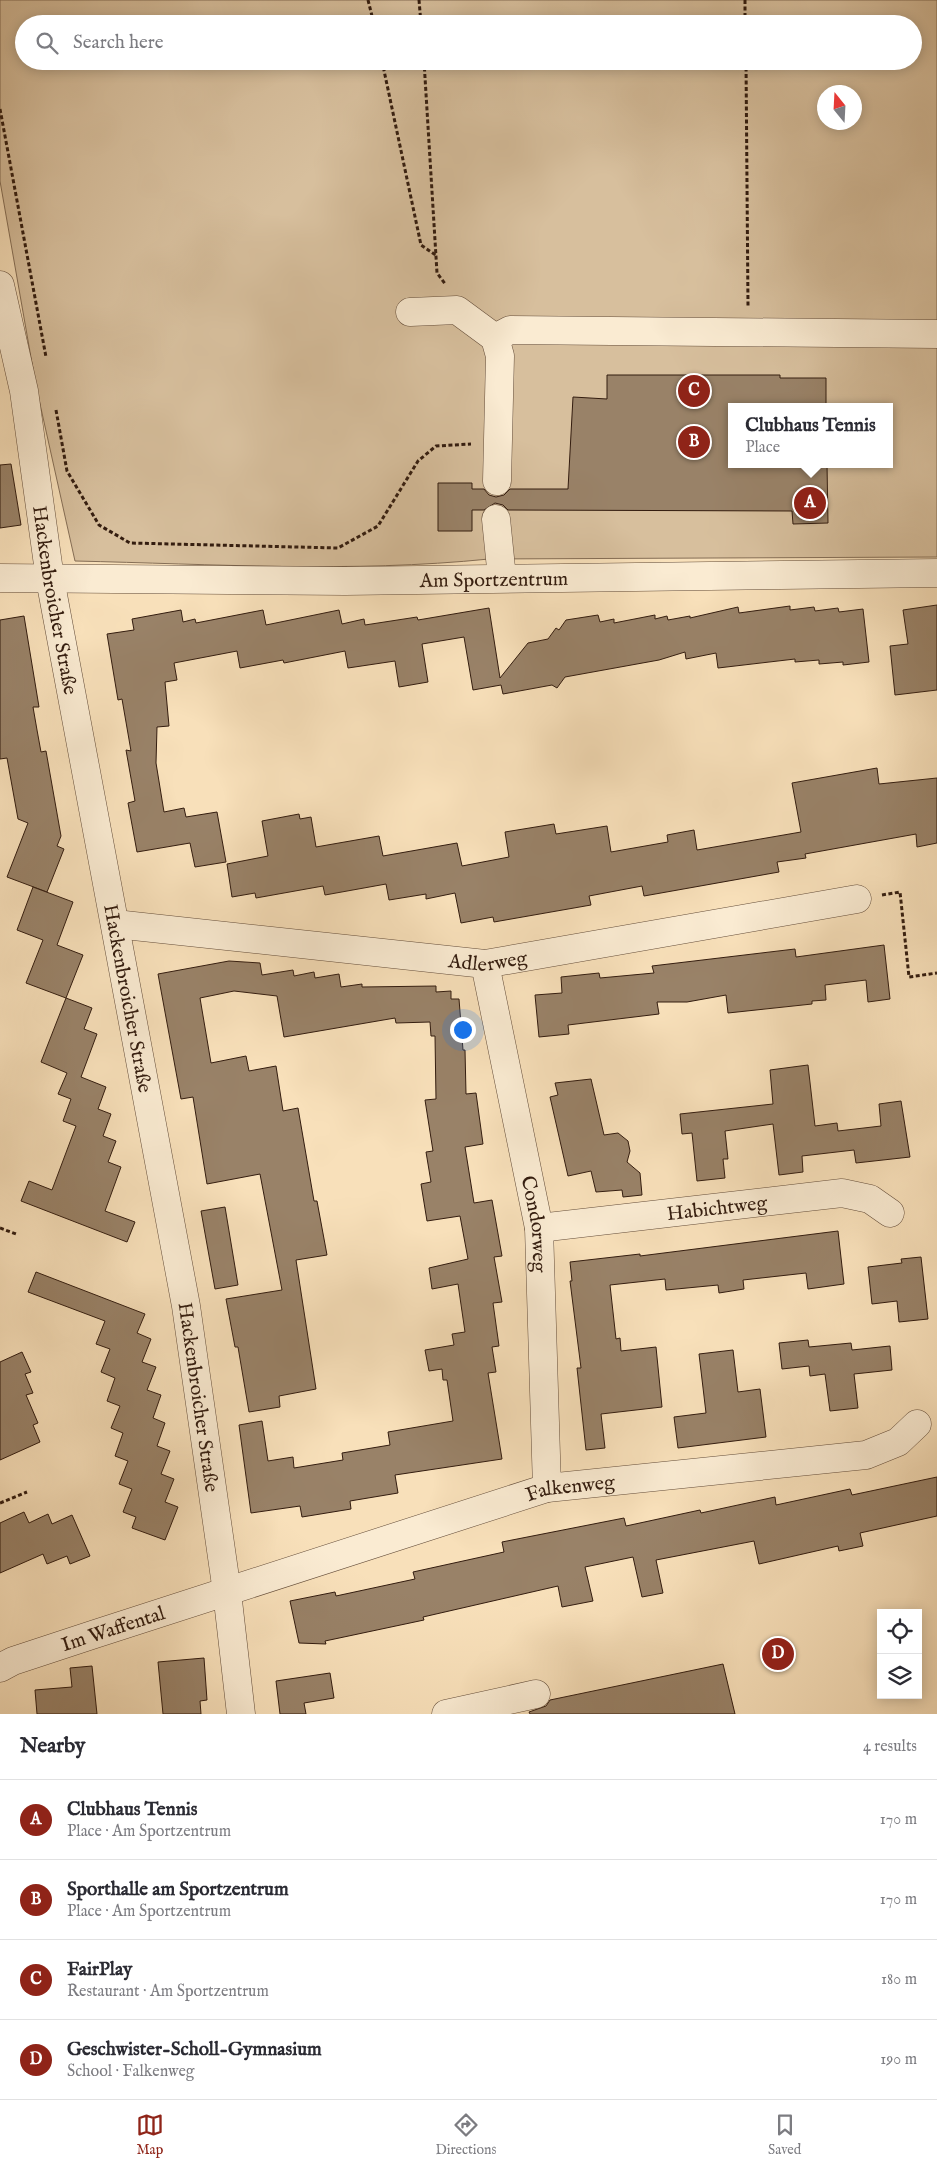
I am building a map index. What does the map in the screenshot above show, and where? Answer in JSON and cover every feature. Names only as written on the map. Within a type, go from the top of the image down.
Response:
[{"type":"street","name":"Hackenbroicher Straße","points":[[0,285],[24,391],[50,579],[186,1306],[227,1592],[242,1714]]},
{"type":"street","points":[[410,312],[457,310],[494,338],[500,356],[497,482]]},
{"type":"street","points":[[494,338],[510,330],[748,334],[937,334]]},
{"type":"street","points":[[496,519],[502,578]]},
{"type":"street","name":"Am Sportzentrum","points":[[0,578],[345,581],[937,573]]},
{"type":"street","name":"Adlerweg","points":[[115,924],[485,964],[857,899]]},
{"type":"street","name":"Condorweg","points":[[485,964],[539,1228],[547,1488]]},
{"type":"street","name":"Habichtweg","points":[[539,1228],[842,1193],[870,1199],[890,1213]]},
{"type":"street","name":"Falkenweg","points":[[227,1592],[547,1488],[866,1455],[898,1442],[918,1424]]},
{"type":"street","name":"Im Waffental","points":[[0,1668],[13,1661],[227,1592]]},
{"type":"street","points":[[446,1714],[536,1694]]},
{"type":"path","points":[[368,0],[372,15]]},
{"type":"path","points":[[420,0],[421,15]]},
{"type":"path","points":[[745,0],[745,15]]},
{"type":"path","points":[[384,70],[421,245],[437,256]]},
{"type":"path","points":[[425,70],[437,273],[451,291]]},
{"type":"path","points":[[746,70],[748,334]]},
{"type":"path","points":[[0,109],[47,364]]},
{"type":"path","points":[[54,403],[67,471],[98,525],[130,542],[338,548],[378,526],[418,461],[436,446],[499,442]]},
{"type":"path","points":[[900,892],[909,977],[937,973]]},
{"type":"path","points":[[0,1228],[16,1234]]},
{"type":"path","points":[[0,1504],[27,1492]]},
{"type":"shaded area","points":[[0,0],[937,0],[937,557],[489,559],[386,566],[334,567],[75,561],[36,386],[0,181]]},
{"type":"building","points":[[607,375],[780,375],[780,378],[826,378],[826,403],[728,403],[728,468],[827,468],[828,523],[793,524],[792,511],[508,510],[503,505],[495,503],[484,510],[472,510],[472,531],[438,531],[438,483],[472,483],[472,489],[484,489],[489,495],[496,497],[504,495],[510,489],[568,489],[573,397],[607,399]]},
{"type":"building","points":[[11,464],[21,525],[0,528],[0,465]]},
{"type":"building","points":[[937,605],[937,690],[895,695],[890,646],[908,644],[903,610]]},
{"type":"building","points":[[790,606],[790,610],[814,607],[815,611],[838,608],[839,612],[863,609],[869,662],[843,665],[843,662],[819,664],[819,660],[795,662],[795,659],[718,668],[716,653],[686,659],[685,652],[659,660],[565,677],[557,688],[552,685],[503,694],[501,685],[473,690],[464,637],[422,644],[428,682],[399,687],[395,661],[348,668],[345,651],[284,663],[283,660],[240,668],[237,651],[174,663],[177,680],[165,682],[169,726],[157,727],[156,763],[164,812],[184,808],[186,817],[217,812],[226,862],[195,867],[190,843],[137,852],[128,803],[135,801],[126,750],[131,751],[122,699],[118,700],[107,634],[134,630],[132,619],[181,610],[183,622],[195,619],[196,623],[263,610],[266,625],[339,610],[342,624],[364,619],[365,625],[417,617],[418,620],[489,608],[500,678],[528,643],[548,639],[556,628],[559,630],[566,620],[598,615],[600,622],[614,619],[614,623],[655,615],[655,619],[667,616],[668,620],[690,616],[690,618],[738,607],[739,613]]},
{"type":"building","points":[[24,616],[39,707],[33,707],[41,752],[46,751],[61,836],[57,846],[64,849],[47,892],[7,877],[28,823],[18,819],[7,758],[0,759],[0,620]]},
{"type":"building","points":[[877,768],[879,784],[937,778],[937,843],[917,847],[916,834],[805,854],[806,858],[777,862],[779,872],[644,896],[642,886],[589,896],[591,905],[494,922],[493,917],[461,923],[455,893],[426,899],[426,894],[389,900],[386,884],[325,895],[323,886],[256,898],[255,893],[232,897],[227,864],[268,856],[262,821],[299,814],[300,819],[311,817],[316,847],[379,836],[383,856],[457,843],[462,866],[509,857],[505,832],[554,824],[556,834],[607,826],[611,852],[668,842],[667,835],[694,830],[697,850],[801,832],[792,783]]},
{"type":"building","points":[[33,887],[73,902],[57,945],[83,955],[66,998],[26,983],[43,940],[17,930]]},
{"type":"building","points":[[884,945],[890,999],[868,1002],[866,980],[825,985],[826,1000],[812,1001],[812,1004],[728,1013],[726,995],[687,1002],[657,1002],[659,1014],[568,1025],[569,1034],[539,1037],[535,995],[562,993],[561,977],[599,973],[600,978],[654,973],[652,966],[795,949],[796,957]]},
{"type":"building","points":[[229,961],[260,963],[262,975],[293,970],[294,976],[314,972],[315,978],[339,974],[341,987],[362,984],[362,987],[436,986],[436,992],[451,991],[451,999],[459,999],[463,1050],[465,1050],[466,1094],[476,1093],[483,1144],[465,1147],[474,1203],[492,1200],[502,1256],[494,1257],[502,1302],[493,1303],[499,1346],[492,1347],[496,1372],[488,1373],[502,1459],[395,1475],[398,1493],[350,1501],[351,1509],[302,1517],[300,1506],[251,1513],[239,1425],[262,1421],[268,1461],[293,1457],[294,1468],[343,1460],[342,1453],[390,1445],[388,1432],[453,1421],[447,1380],[443,1380],[442,1369],[429,1371],[425,1350],[454,1345],[452,1334],[465,1332],[458,1284],[432,1289],[429,1268],[468,1259],[460,1216],[427,1221],[421,1184],[431,1182],[426,1152],[433,1151],[425,1100],[436,1099],[435,1036],[431,1036],[430,1022],[396,1023],[395,1018],[284,1037],[277,996],[234,991],[200,998],[211,1063],[246,1056],[249,1071],[276,1066],[283,1111],[298,1108],[314,1201],[317,1201],[327,1255],[296,1260],[316,1389],[279,1396],[280,1407],[249,1412],[238,1347],[235,1347],[226,1299],[282,1290],[260,1174],[207,1184],[193,1097],[181,1099],[158,974]]},
{"type":"building","points":[[66,998],[92,1008],[84,1029],[97,1034],[81,1077],[106,1087],[98,1109],[111,1114],[103,1136],[116,1141],[108,1162],[121,1167],[105,1211],[135,1222],[127,1242],[21,1201],[29,1181],[52,1190],[76,1126],[63,1121],[71,1099],[58,1094],[67,1073],[41,1062]]},
{"type":"building","points":[[808,1065],[815,1126],[837,1123],[838,1131],[881,1126],[879,1104],[901,1101],[910,1157],[856,1163],[854,1150],[802,1156],[803,1172],[779,1175],[773,1124],[725,1131],[728,1159],[723,1159],[725,1178],[697,1181],[692,1133],[682,1134],[680,1114],[773,1104],[770,1070]]},
{"type":"building","points":[[591,1079],[604,1135],[618,1133],[628,1141],[630,1151],[627,1162],[640,1173],[642,1195],[623,1197],[622,1190],[596,1192],[591,1171],[568,1176],[550,1097],[558,1095],[555,1083]]},
{"type":"building","points":[[225,1207],[238,1285],[215,1289],[201,1211]]},
{"type":"building","points":[[838,1231],[844,1284],[808,1289],[806,1273],[743,1280],[744,1289],[719,1293],[718,1285],[666,1290],[665,1279],[610,1285],[616,1339],[620,1338],[621,1351],[656,1347],[662,1407],[601,1414],[605,1448],[586,1450],[577,1368],[581,1368],[570,1281],[572,1281],[570,1262],[640,1254],[640,1256]]},
{"type":"building","points":[[921,1257],[928,1319],[899,1322],[897,1301],[872,1304],[868,1267],[902,1263],[901,1259]]},
{"type":"building","points":[[36,1272],[145,1314],[137,1333],[151,1339],[142,1362],[156,1367],[147,1390],[161,1395],[153,1418],[165,1423],[157,1446],[170,1451],[161,1474],[174,1479],[165,1502],[178,1507],[165,1540],[132,1528],[136,1517],[123,1512],[132,1489],[119,1484],[128,1461],[115,1456],[123,1433],[111,1428],[120,1406],[107,1401],[115,1378],[101,1372],[110,1349],[96,1344],[105,1321],[28,1292]]},
{"type":"building","points":[[808,1340],[809,1347],[851,1343],[852,1350],[890,1346],[892,1370],[854,1374],[858,1408],[830,1411],[825,1374],[810,1376],[809,1366],[782,1369],[779,1343]]},
{"type":"building","points":[[733,1350],[738,1392],[760,1389],[766,1437],[678,1448],[674,1417],[706,1413],[699,1354]]},
{"type":"building","points":[[22,1352],[31,1372],[25,1374],[33,1393],[26,1395],[38,1423],[33,1425],[40,1442],[0,1460],[0,1362]]},
{"type":"building","points":[[937,1477],[937,1516],[860,1533],[863,1546],[839,1551],[838,1546],[759,1564],[754,1541],[656,1560],[663,1593],[642,1597],[633,1557],[585,1567],[593,1601],[562,1607],[558,1586],[423,1617],[424,1620],[325,1641],[326,1644],[299,1643],[290,1601],[335,1592],[336,1596],[415,1579],[413,1572],[504,1552],[502,1542],[624,1518],[626,1526],[700,1510],[701,1513],[775,1497],[776,1505],[850,1489],[852,1495]]},
{"type":"building","points":[[24,1512],[29,1523],[48,1514],[52,1524],[72,1515],[90,1556],[70,1564],[67,1556],[47,1564],[43,1554],[0,1573],[0,1523]]},
{"type":"building","points":[[204,1658],[207,1700],[200,1701],[201,1714],[163,1714],[158,1662]]},
{"type":"building","points":[[723,1664],[735,1714],[530,1714],[529,1712],[546,1706],[550,1700]]},
{"type":"building","points":[[92,1666],[97,1714],[37,1714],[35,1690],[72,1687],[70,1668]]},
{"type":"building","points":[[330,1673],[334,1698],[304,1703],[306,1714],[280,1714],[276,1681]]},
{"type":"place","name":"FairPlay","points":[[694,391]]},
{"type":"place","name":"Sporthalle am Sportzentrum","points":[[694,442]]},
{"type":"place","name":"Clubhaus Tennis","points":[[810,503]]},
{"type":"place","name":"Geschwister-Scholl-Gymnasium","points":[[778,1654]]}]
